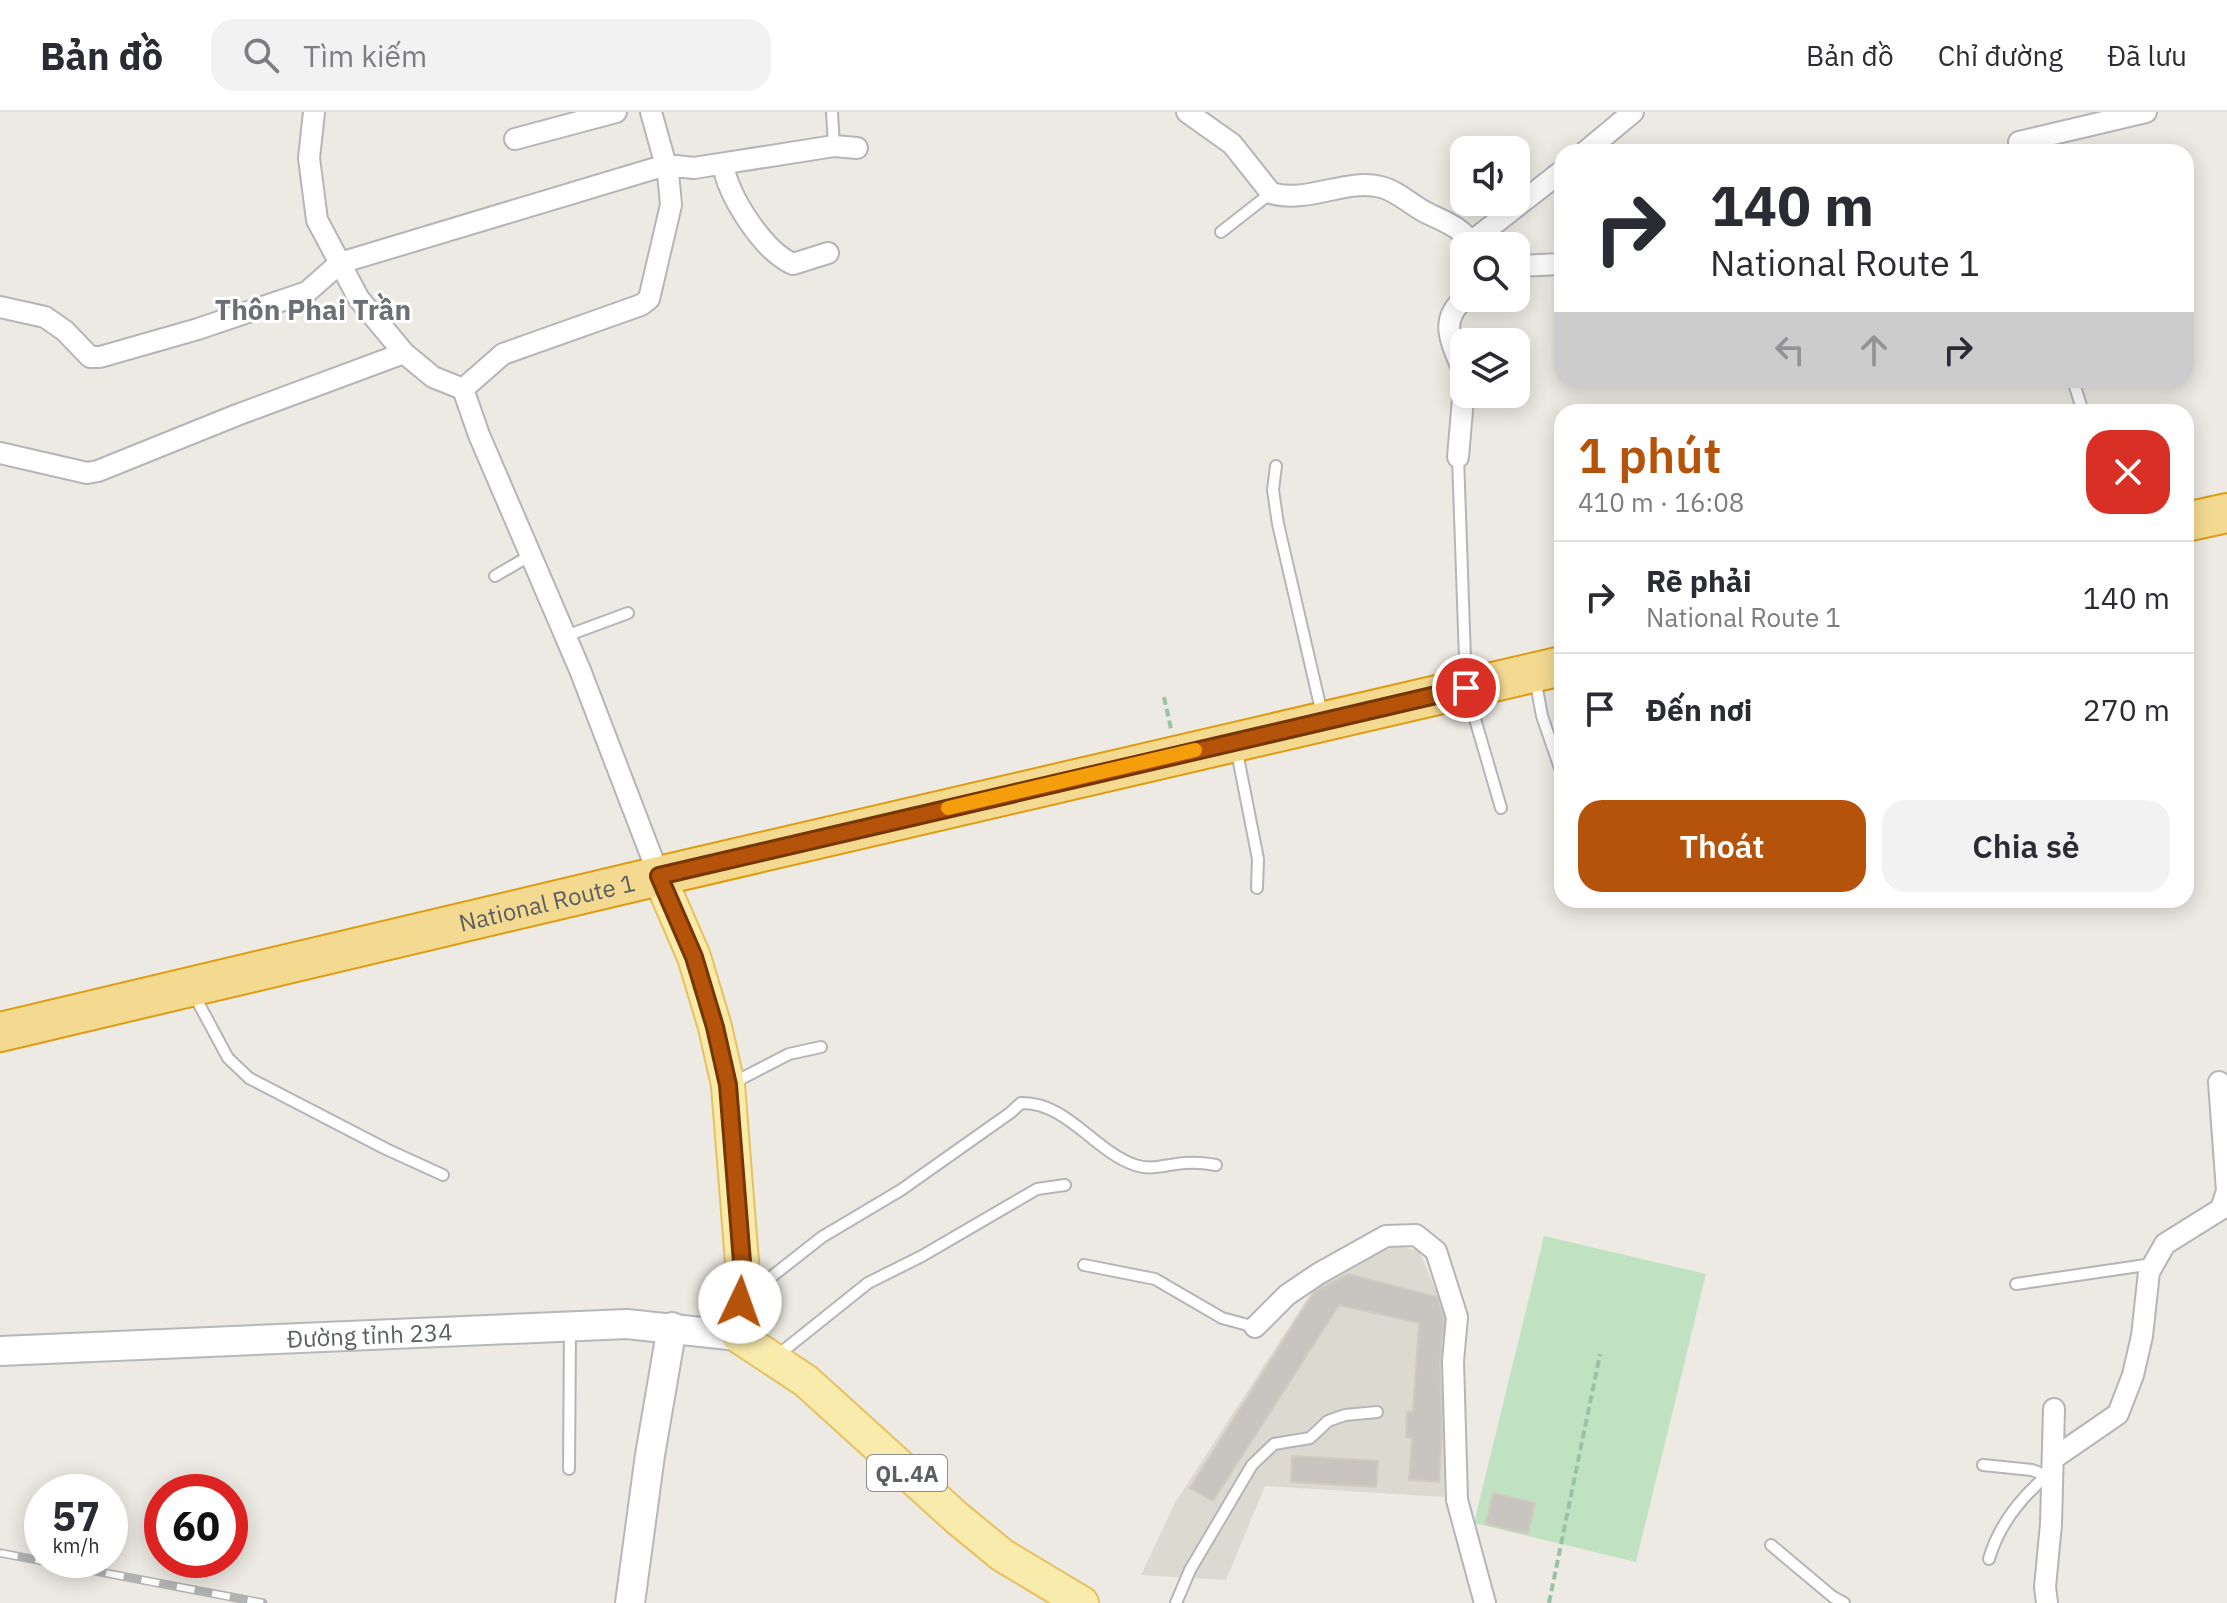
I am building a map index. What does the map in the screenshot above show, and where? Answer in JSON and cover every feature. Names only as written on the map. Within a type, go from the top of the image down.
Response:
[{"type":"highway","points":[[2194,520],[2227,513]]},
{"type":"highway","name":"National Route 1","points":[[0,1032],[1548,669]]},
{"type":"main road","points":[[659,876],[694,957],[728,1085],[742,1262],[738,1336]]},
{"type":"main road","name":"Đường tỉnh 234","points":[[0,1351],[627,1324],[738,1336]]},
{"type":"main road","points":[[630,1603],[650,1455],[672,1327]]},
{"type":"main road","name":"QL.4A","points":[[738,1336],[806,1381],[1002,1555],[1082,1603]]},
{"type":"street","points":[[314,112],[309,158],[317,220],[359,299],[404,353],[433,377],[463,389],[612,750],[659,876]]},
{"type":"street","points":[[515,139],[616,112]]},
{"type":"street","points":[[463,389],[503,354],[641,305],[649,299],[671,205],[666,165],[651,112]]},
{"type":"street","points":[[1187,112],[1232,144],[1271,193],[1299,196],[1380,187],[1462,232]]},
{"type":"street","points":[[1595,144],[1633,112]]},
{"type":"street","points":[[2019,142],[2146,112]]},
{"type":"street","points":[[0,307],[45,317],[65,331],[90,357],[100,357],[198,329],[307,292],[340,263],[666,165],[694,168],[834,146],[857,148]]},
{"type":"street","points":[[723,164],[734,196],[761,236],[784,260],[793,264],[828,253]]},
{"type":"street","points":[[1487,232],[1554,177]]},
{"type":"street","points":[[1530,265],[1554,264]]},
{"type":"street","points":[[1450,338],[1448,320],[1452,312]]},
{"type":"street","points":[[0,453],[87,473],[98,471],[404,353]]},
{"type":"street","points":[[1458,457],[1462,408]]},
{"type":"street","points":[[2051,1468],[2118,1414],[2133,1375],[2147,1301],[2149,1272],[2165,1244],[2221,1209],[2227,1191],[2219,1082]]},
{"type":"street","points":[[1255,1327],[1298,1288],[1386,1236],[1416,1235],[1436,1251],[1457,1317],[1453,1361],[1457,1500],[1485,1603]]},
{"type":"street","points":[[2047,1603],[2045,1587],[2054,1409]]},
{"type":"lane","points":[[832,112],[834,146]]},
{"type":"lane","points":[[1221,232],[1271,193]]},
{"type":"lane","points":[[1458,457],[1466,688],[1501,808]]},
{"type":"lane","points":[[1276,466],[1273,490],[1278,524],[1324,720]]},
{"type":"lane","points":[[495,576],[531,555]]},
{"type":"lane","points":[[566,636],[628,613]]},
{"type":"lane","points":[[1548,669],[1542,716],[1554,751]]},
{"type":"lane","points":[[1235,741],[1258,859],[1257,888]]},
{"type":"lane","points":[[190,988],[228,1058],[249,1078],[443,1175]]},
{"type":"lane","points":[[728,1085],[789,1054],[821,1047]]},
{"type":"lane","points":[[740,1302],[822,1237],[901,1190],[1021,1103],[1035,1103],[1057,1113],[1136,1166],[1167,1167],[1202,1162],[1216,1165]]},
{"type":"lane","points":[[773,1359],[868,1283],[1037,1189],[1065,1185]]},
{"type":"lane","points":[[2016,1284],[2153,1264]]},
{"type":"lane","points":[[1084,1265],[1155,1279],[1222,1318],[1255,1327]]},
{"type":"lane","points":[[569,1469],[570,1327]]},
{"type":"lane","points":[[1176,1603],[1190,1570],[1252,1465],[1274,1444],[1310,1438],[1328,1421],[1345,1415],[1377,1412]]},
{"type":"lane","points":[[1983,1465],[2032,1470],[2051,1468]]},
{"type":"lane","points":[[1989,1559],[1995,1539],[2019,1504],[2051,1468]]},
{"type":"lane","points":[[1771,1545],[1844,1603]]},
{"type":"path","points":[[1549,1603],[1600,1354]]},
{"type":"shaded area","points":[[1399,1246],[1419,1251],[1451,1325],[1444,1497],[1265,1486],[1226,1580],[1141,1575],[1175,1503],[1318,1282],[1384,1250]]},
{"type":"green space","points":[[1544,1236],[1706,1274],[1636,1562],[1474,1523]]},
{"type":"building","points":[[1348,1274],[1437,1297],[1444,1318],[1440,1361],[1442,1428],[1439,1482],[1409,1480],[1412,1438],[1406,1437],[1407,1412],[1413,1412],[1419,1323],[1339,1305],[1213,1501],[1190,1488],[1314,1292]]},
{"type":"building","points":[[1292,1456],[1378,1461],[1376,1487],[1291,1482]]},
{"type":"building","points":[[1493,1493],[1535,1503],[1528,1534],[1486,1524]]},
{"type":"railway","points":[[0,1553],[263,1603]]},
{"type":"slow traffic","points":[[948,808],[1195,750]]},
{"type":"district","name":"Thôn Phai Trần","points":[[313,309]]},
{"type":"route","points":[[740,1302],[742,1262],[728,1085],[694,957],[659,876],[1466,688]]}]
